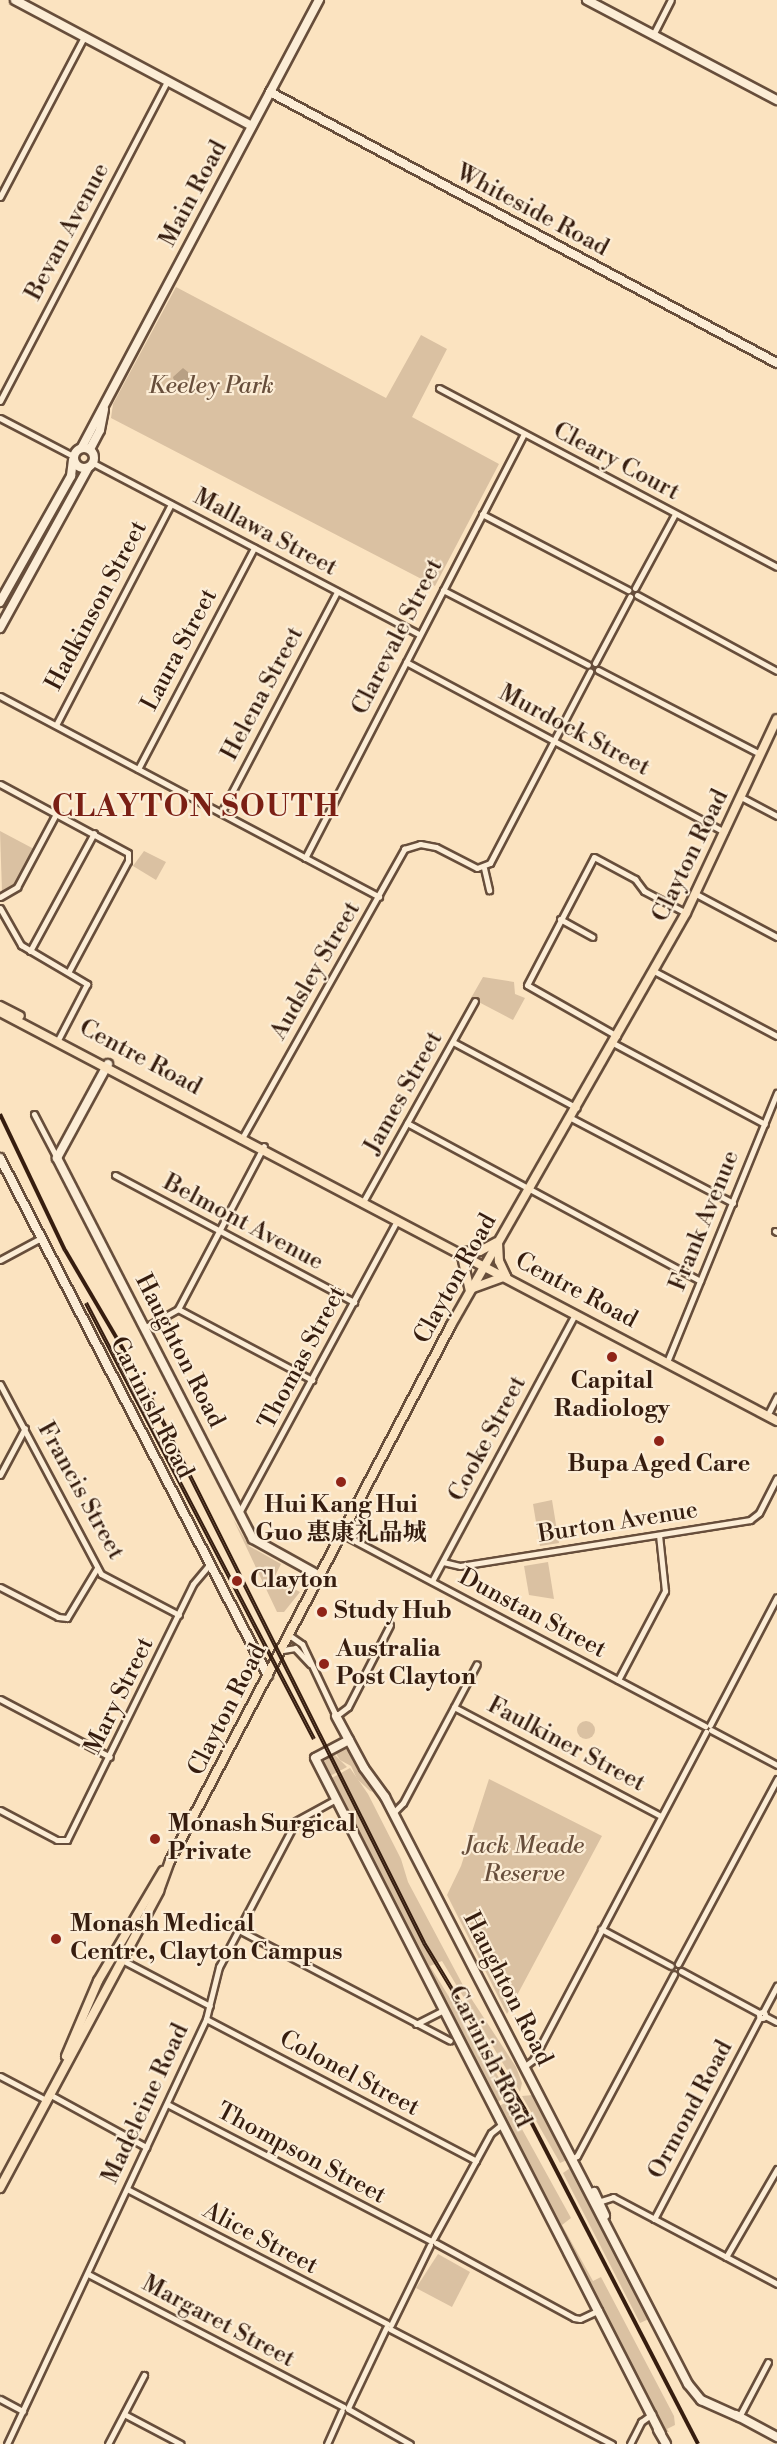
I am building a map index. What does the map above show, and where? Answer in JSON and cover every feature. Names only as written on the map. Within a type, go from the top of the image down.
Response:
[{"type":"main road","name":"Clayton Road","points":[[0,2188],[3,2175],[122,1960],[170,1861],[470,1290],[577,1108],[686,913],[777,718]]},
{"type":"main road","name":"Centre Road","points":[[0,1006],[107,1066]]},
{"type":"main road","name":"Centre Road","points":[[0,1012],[461,1252],[777,1421]]},
{"type":"main road","points":[[498,1242],[499,1262],[506,1276],[484,1281],[470,1290],[461,1252],[480,1251],[498,1242]]},
{"type":"main road","name":"Clayton Road","points":[[63,2068],[98,1981],[170,1861]]},
{"type":"street","points":[[15,0],[252,126]]},
{"type":"street","name":"Main Road","points":[[86,448],[100,430],[104,407],[318,0]]},
{"type":"street","points":[[587,0],[777,100]]},
{"type":"street","points":[[653,35],[671,0]]},
{"type":"street","points":[[0,197],[84,37]]},
{"type":"street","name":"Bevan Avenue","points":[[0,401],[168,80]]},
{"type":"street","name":"Whiteside Road","points":[[270,92],[777,363]]},
{"type":"street","name":"Cleary Court","points":[[439,388],[777,567]]},
{"type":"street","points":[[0,418],[73,458],[80,468],[90,465]]},
{"type":"street","name":"Clarevale Street","points":[[305,858],[524,434]]},
{"type":"street","points":[[0,603],[71,476],[73,458],[86,448],[90,465],[0,628]]},
{"type":"street","name":"Mallawa Street","points":[[90,465],[171,504],[420,635]]},
{"type":"street","name":"Hadkinson Street","points":[[56,726],[171,504]]},
{"type":"street","points":[[482,514],[628,590],[635,588]]},
{"type":"street","points":[[637,595],[635,588],[675,514]]},
{"type":"street","name":"Laura Street","points":[[138,769],[254,548]]},
{"type":"street","points":[[15,574],[25,580]]},
{"type":"street","points":[[443,590],[588,665],[595,663],[630,597],[628,590]]},
{"type":"street","name":"Helena Street","points":[[221,813],[337,592]]},
{"type":"street","points":[[630,597],[637,595],[777,671]]},
{"type":"street","name":"Murdock Street","points":[[406,662],[725,832]]},
{"type":"street","points":[[595,663],[598,670],[760,754]]},
{"type":"street","points":[[489,890],[484,868],[590,672],[588,665]]},
{"type":"street","points":[[590,672],[598,670]]},
{"type":"street","points":[[0,696],[379,897]]},
{"type":"street","points":[[0,784],[125,850],[129,857],[69,972]]},
{"type":"street","points":[[741,797],[777,816]]},
{"type":"street","points":[[0,897],[17,888],[56,814]]},
{"type":"street","points":[[30,951],[94,833]]},
{"type":"street","name":"Audsley Street","points":[[242,1138],[404,849],[420,844],[436,847],[477,868],[484,868]]},
{"type":"street","points":[[686,913],[644,891],[635,879],[594,857],[527,985],[615,1040],[765,1124]]},
{"type":"street","points":[[696,894],[777,937]]},
{"type":"street","points":[[0,908],[21,945],[85,981],[87,987],[59,1038]]},
{"type":"street","points":[[560,919],[592,937]]},
{"type":"street","points":[[654,971],[777,1036]]},
{"type":"street","name":"James Street","points":[[359,1200],[408,1123],[475,1001]]},
{"type":"street","points":[[453,1042],[577,1108]]},
{"type":"street","points":[[57,1158],[107,1066]]},
{"type":"street","name":"Frank Avenue","points":[[667,1362],[777,1093]]},
{"type":"street","name":"Haughton Road","points":[[34,1114],[258,1544],[320,1576]]},
{"type":"street","points":[[571,1118],[733,1203]]},
{"type":"street","points":[[408,1123],[700,1281]]},
{"type":"street","points":[[144,1328],[178,1309],[262,1148]]},
{"type":"street","name":"Carinish Road","points":[[0,1158],[268,1676]]},
{"type":"street","name":"Belmont Avenue","points":[[115,1175],[354,1302]]},
{"type":"street","name":"Thomas Street","points":[[240,1511],[398,1220]]},
{"type":"street","points":[[0,1260],[41,1238]]},
{"type":"street","points":[[178,1309],[312,1380]]},
{"type":"street","name":"Cooke Street","points":[[432,1581],[575,1314]]},
{"type":"street","name":"Francis Street","points":[[0,1384],[101,1574],[179,1615]]},
{"type":"street","points":[[767,1416],[777,1396]]},
{"type":"street","points":[[0,1475],[25,1428]]},
{"type":"street","name":"Burton Avenue","points":[[443,1562],[460,1566],[750,1520],[759,1513],[777,1478]]},
{"type":"street","name":"Dunstan Street","points":[[342,1534],[777,1765]]},
{"type":"street","points":[[618,1680],[665,1591],[659,1535]]},
{"type":"street","name":"Mary Street","points":[[0,1810],[61,1842],[72,1834],[201,1571],[210,1564]]},
{"type":"street","points":[[0,1587],[58,1617],[68,1618],[97,1568]]},
{"type":"street","points":[[525,2066],[532,2060],[777,1598]]},
{"type":"street","points":[[336,1716],[348,1707],[390,1626]]},
{"type":"street","name":"Haughton Road","points":[[290,1635],[302,1644],[336,1716],[393,1813],[598,2202],[607,2224],[675,2355],[699,2396],[739,2417]]},
{"type":"street","points":[[280,1653],[295,1648],[311,1665]]},
{"type":"street","points":[[393,1813],[403,1803],[477,1664]]},
{"type":"street","points":[[0,1699],[110,1757]]},
{"type":"street","name":"Faulkiner Street","points":[[454,1707],[661,1816]]},
{"type":"street","name":"Carinish Road","points":[[349,1740],[315,1758],[666,2444]]},
{"type":"street","points":[[671,1966],[678,1964],[777,1779]]},
{"type":"street","name":"Madeleine Road","points":[[7,2444],[206,2019],[219,1967],[296,1821],[336,1799]]},
{"type":"street","points":[[601,1929],[671,1966],[674,1974]]},
{"type":"street","points":[[239,1930],[450,2041]]},
{"type":"street","points":[[122,1960],[210,2006]]},
{"type":"street","points":[[678,1964],[681,1971],[777,2022]]},
{"type":"street","points":[[573,2158],[674,1974],[681,1971]]},
{"type":"street","name":"Ormond Road","points":[[654,2219],[777,1986]]},
{"type":"street","points":[[417,2024],[444,2010]]},
{"type":"street","name":"Colonel Street","points":[[206,2019],[476,2161]]},
{"type":"street","points":[[0,2076],[48,2097],[146,2147]]},
{"type":"street","name":"Thompson Street","points":[[167,2104],[574,2318],[580,2319],[599,2310]]},
{"type":"street","points":[[327,2444],[488,2139],[504,2127]]},
{"type":"street","points":[[726,2257],[777,2169]]},
{"type":"street","name":"Alice Street","points":[[127,2189],[610,2444]]},
{"type":"street","points":[[598,2202],[611,2196],[777,2284]]},
{"type":"street","name":"Margaret Street","points":[[88,2274],[410,2444]]},
{"type":"street","points":[[768,2362],[739,2417],[777,2437]]},
{"type":"street","points":[[108,2444],[144,2375]]},
{"type":"street","points":[[0,2399],[23,2411]]},
{"type":"street","points":[[124,2414],[181,2444]]},
{"type":"street","points":[[630,2444],[638,2428],[652,2417]]},
{"type":"green space","name":"Keeley Park","points":[[176,287],[386,398],[421,335],[447,349],[412,417],[499,464],[435,586],[111,418],[113,404]]},
{"type":"green space","points":[[0,831],[34,849],[16,884],[2,892]]},
{"type":"green space","points":[[144,851],[166,862],[156,880],[133,866]]},
{"type":"green space","points":[[483,977],[514,982],[515,994],[525,998],[513,1020],[471,998]]},
{"type":"green space","points":[[552,1500],[559,1543],[540,1546],[533,1504]]},
{"type":"green space","points":[[233,1519],[249,1546],[281,1564],[274,1578],[300,1592],[284,1612],[277,1612]]},
{"type":"green space","points":[[548,1562],[554,1599],[529,1595],[524,1566]]},
{"type":"green space","points":[[586,1721],[592,1724],[595,1730],[592,1736],[586,1739],[580,1736],[577,1730],[580,1724]]},
{"type":"green space","points":[[343,1748],[350,1751],[380,1794],[370,1791],[357,1779],[351,1766],[340,1760],[335,1752]]},
{"type":"green space","points":[[333,1753],[347,1767],[330,1776],[323,1763]]},
{"type":"green space","points":[[350,1768],[368,1794],[401,1859],[408,1882],[465,1989],[516,2067],[522,2083],[520,2092],[442,1961],[430,1966],[509,2094],[495,2104],[330,1779]]},
{"type":"green space","name":"Jack Meade Reserve","points":[[489,1779],[602,1836],[507,2014],[447,1895],[461,1866]]},
{"type":"green space","points":[[532,2088],[569,2159],[560,2163],[522,2096],[533,2095]]},
{"type":"green space","points":[[507,2102],[571,2218],[562,2225],[593,2281],[601,2277],[674,2416],[675,2425],[667,2429],[669,2432],[663,2432],[497,2107]]},
{"type":"green space","points":[[573,2166],[651,2318],[640,2323],[563,2173]]},
{"type":"green space","points":[[438,2254],[470,2272],[452,2307],[416,2288]]},
{"type":"shaded area","points":[[183,368],[199,381],[209,384],[209,389],[201,395],[176,389],[173,377]]},
{"type":"railway","points":[[0,1114],[65,1250],[146,1388],[424,1943],[525,2110],[698,2444]]},
{"type":"railway","points":[[86,1303],[314,1739]]},
{"type":"place","name":"Capital Radiology","points":[[612,1357]]},
{"type":"place","name":"Bupa Aged Care","points":[[659,1441]]},
{"type":"place","name":"Hui Kang Hui Guo 惠康礼品城","points":[[341,1482]]},
{"type":"place","name":"Clayton","points":[[237,1581]]},
{"type":"place","name":"Study Hub","points":[[322,1612]]},
{"type":"place","name":"Australia Post Clayton","points":[[324,1664]]},
{"type":"place","name":"Monash Surgical Private","points":[[155,1839]]},
{"type":"place","name":"Monash Medical Centre, Clayton Campus","points":[[56,1939]]},
{"type":"district","name":"CLAYTON SOUTH","points":[[196,807]]}]
